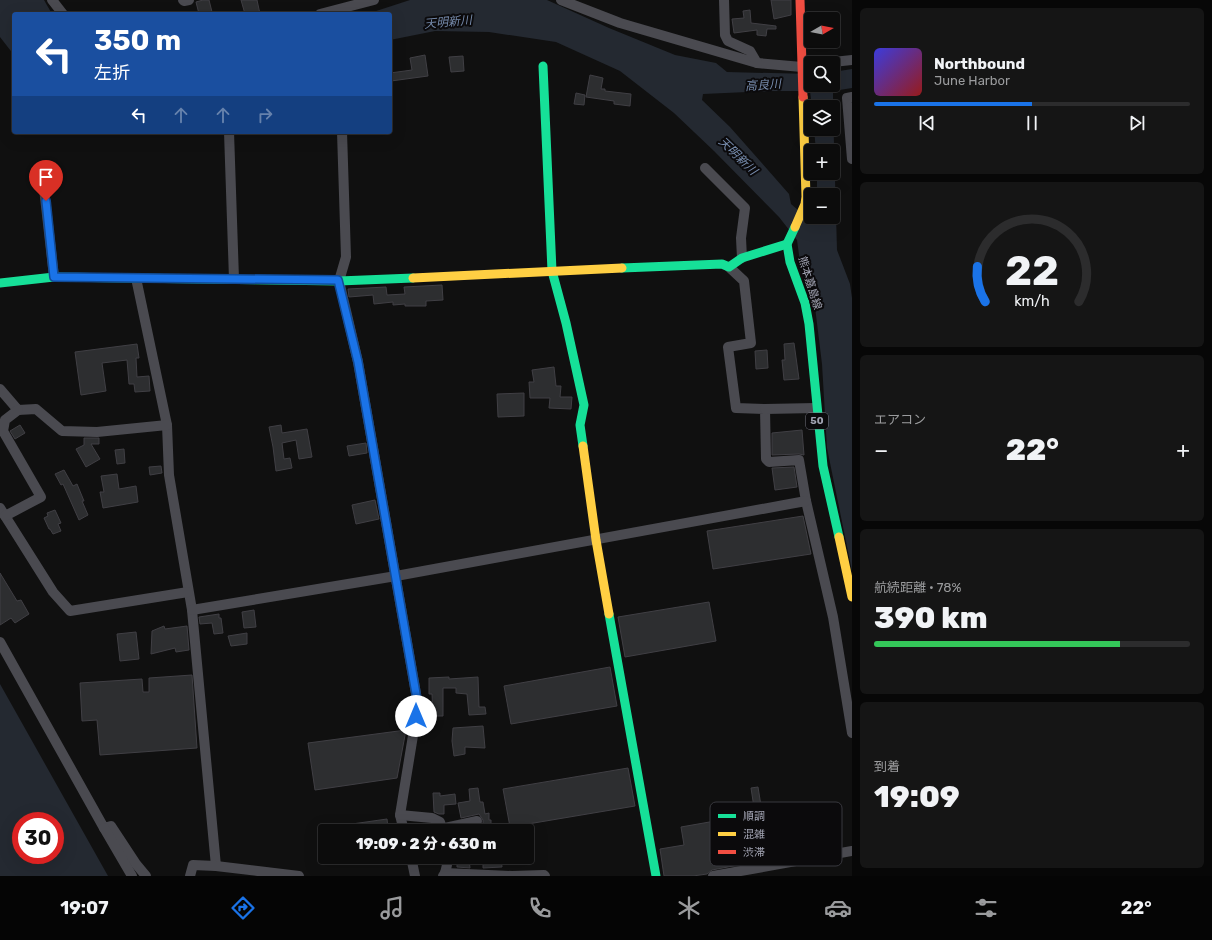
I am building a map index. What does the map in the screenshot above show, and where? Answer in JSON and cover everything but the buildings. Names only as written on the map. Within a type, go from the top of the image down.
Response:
[{"type":"street","points":[[52,0],[61,12]]},
{"type":"street","points":[[183,0],[189,0]]},
{"type":"street","points":[[328,12],[374,0]]},
{"type":"street","points":[[561,0],[620,23],[757,63],[804,67]]},
{"type":"street","points":[[724,0],[725,35],[728,41],[750,51],[757,63]]},
{"type":"street","points":[[800,0],[804,56]]},
{"type":"street","points":[[840,61],[852,60]]},
{"type":"street","points":[[543,66],[552,271],[566,323],[584,405],[580,424],[596,540],[656,876]]},
{"type":"street","points":[[729,267],[742,258],[787,244],[805,204],[804,89]]},
{"type":"street","points":[[852,97],[847,98],[852,159]]},
{"type":"street","points":[[229,134],[234,279]]},
{"type":"street","points":[[342,134],[346,257],[338,280],[358,362],[418,705],[400,816],[402,824]]},
{"type":"street","points":[[705,168],[745,208],[741,238],[742,258]]},
{"type":"street","points":[[42,171],[54,277]]},
{"type":"street","name":"熊本嘉島線","points":[[787,244],[790,262],[805,303],[809,324],[816,408],[823,466],[852,597]]},
{"type":"street","points":[[0,283],[54,277],[338,280],[722,264],[729,267],[744,281],[751,343],[728,347],[736,408],[816,408]]},
{"type":"street","points":[[136,278],[167,425],[169,475],[192,610],[216,866]]},
{"type":"street","points":[[0,389],[18,410]]},
{"type":"street","points":[[167,425],[97,432],[62,431],[36,409],[18,410],[5,420],[3,431],[41,497],[2,512],[53,592],[70,611],[188,592]]},
{"type":"street","points":[[764,409],[766,459],[769,462],[799,460],[806,501],[833,617],[852,733]]},
{"type":"street","points":[[192,610],[396,576],[806,501]]},
{"type":"street","points":[[0,642],[132,876]]},
{"type":"street","points":[[400,816],[432,818],[440,822],[441,824]]},
{"type":"street","points":[[463,824],[477,821]]},
{"type":"street","points":[[104,828],[111,826],[136,864],[146,876]]},
{"type":"street","points":[[842,853],[852,851]]},
{"type":"street","points":[[412,864],[415,876]]},
{"type":"street","points":[[447,864],[444,875],[545,876]]},
{"type":"street","points":[[190,876],[193,865],[216,866],[299,876]]},
{"type":"street","points":[[713,876],[769,866]]},
{"type":"water","points":[[0,0],[44,0],[51,12],[12,12],[12,52],[0,37]]},
{"type":"water","points":[[410,0],[547,0],[609,28],[675,55],[716,63],[727,72],[804,74],[804,91],[703,94],[702,100],[730,127],[789,194],[791,204],[804,215],[804,224],[836,224],[837,250],[850,284],[852,298],[852,571],[827,448],[822,364],[815,307],[800,262],[797,240],[779,217],[674,113],[620,71],[556,42],[489,32],[435,31],[392,40],[392,12],[373,12]]},
{"type":"water","points":[[852,69],[852,88],[840,90],[840,71]]},
{"type":"water","points":[[810,92],[833,92],[833,100],[811,100]]},
{"type":"water","points":[[815,136],[834,136],[834,144],[815,144]]},
{"type":"water","points":[[817,180],[835,180],[835,188],[817,188]]},
{"type":"water","points":[[0,684],[108,876],[0,876]]},
{"type":"traffic: fast","points":[[543,66],[552,271],[566,323],[584,405],[580,425],[583,446]]},
{"type":"traffic: fast","points":[[795,227],[787,244],[790,262],[805,303],[809,324],[823,466],[839,537]]},
{"type":"traffic: fast","points":[[622,268],[722,264],[729,267],[742,258],[787,244]]},
{"type":"traffic: fast","points":[[0,283],[54,277],[339,281],[413,278]]},
{"type":"traffic: fast","points":[[609,614],[656,876]]},
{"type":"traffic: slow","points":[[795,227],[805,204],[806,197],[803,97]]},
{"type":"traffic: slow","points":[[413,278],[622,268]]},
{"type":"traffic: slow","points":[[583,446],[596,540],[609,614]]},
{"type":"traffic: slow","points":[[839,537],[852,597]]},
{"type":"traffic: jam","points":[[800,0],[803,97]]},
{"type":"route","points":[[46,201],[54,277],[338,280],[358,362],[418,705],[416,716]]},
{"type":"water label","name":"天明新川","points":[[448,22]]},
{"type":"water label","name":"高良川","points":[[763,85]]},
{"type":"water label","name":"天明新川","points":[[738,156]]}]
